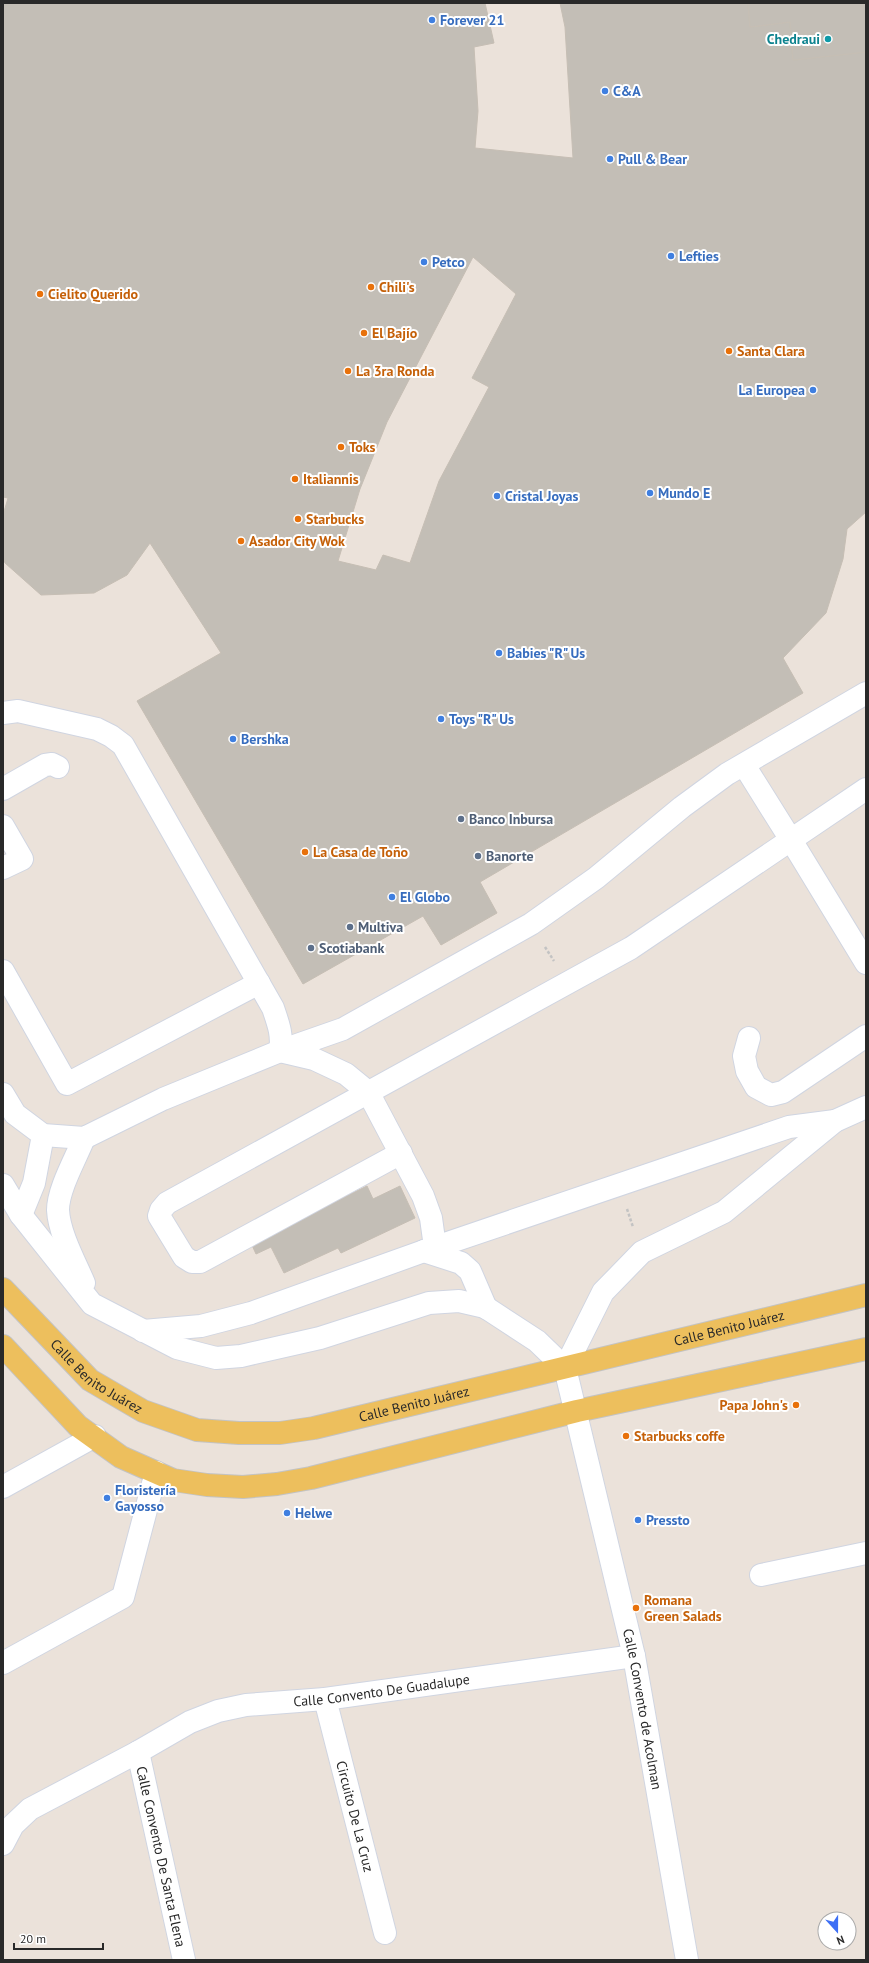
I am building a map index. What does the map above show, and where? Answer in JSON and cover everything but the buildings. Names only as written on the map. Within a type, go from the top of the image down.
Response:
[{"type":"main road","name":"Calle Benito Juárez","points":[[3,1289],[90,1380],[143,1411],[197,1430],[239,1433],[280,1432],[314,1428],[866,1295]]},
{"type":"main road","points":[[3,1346],[78,1426],[95,1436],[121,1457],[173,1480],[207,1485],[243,1487],[277,1484],[311,1478],[577,1411],[866,1349]]},
{"type":"street","points":[[3,1094],[14,1114],[43,1135],[84,1138],[163,1099],[280,1051],[343,1029],[532,924],[596,878],[682,807],[744,765],[866,693]]},
{"type":"street","points":[[3,713],[18,710],[96,729],[111,736],[122,745],[273,1008],[280,1029],[282,1041],[280,1051]]},
{"type":"street","points":[[3,789],[44,765],[52,764],[58,767]]},
{"type":"street","points":[[744,765],[866,963]]},
{"type":"street","points":[[401,1153],[200,1262],[192,1262],[184,1257],[160,1216],[161,1210],[167,1203],[631,948],[866,789]]},
{"type":"street","points":[[3,826],[12,863]]},
{"type":"street","points":[[3,971],[66,1084],[259,983]]},
{"type":"street","points":[[749,1038],[744,1056],[747,1072],[756,1087],[771,1095],[783,1092],[866,1036]]},
{"type":"street","points":[[280,1051],[314,1059],[346,1074],[368,1092],[425,1201],[431,1218],[429,1249]]},
{"type":"street","points":[[3,1185],[21,1215],[92,1304],[177,1348],[216,1358],[241,1356],[320,1338],[429,1303],[459,1301],[486,1308],[537,1341],[565,1368],[603,1292],[642,1252],[724,1212],[835,1121],[866,1107]]},
{"type":"street","points":[[143,1331],[201,1326],[251,1314],[429,1249],[789,1127],[835,1121]]},
{"type":"street","points":[[21,1215],[34,1183],[43,1135]]},
{"type":"street","points":[[84,1138],[61,1194],[58,1209],[60,1223],[92,1304]]},
{"type":"street","points":[[429,1249],[461,1263],[470,1271],[486,1308]]},
{"type":"street","name":"Calle Convento de Acolman","points":[[565,1368],[577,1411],[634,1656],[687,1960]]},
{"type":"street","points":[[3,1487],[95,1436]]},
{"type":"street","points":[[3,1663],[123,1597],[156,1472]]},
{"type":"street","points":[[760,1575],[866,1553]]},
{"type":"street","name":"Calle Convento De Guadalupe","points":[[3,1844],[13,1825],[30,1809],[138,1752],[190,1722],[218,1711],[246,1705],[325,1699],[634,1656]]},
{"type":"street","name":"Circuito De La Cruz","points":[[325,1699],[385,1933]]},
{"type":"street","name":"Calle Convento De Santa Elena","points":[[138,1752],[184,1960]]},
{"type":"path","points":[[532,924],[567,984]]},
{"type":"path","points":[[618,1185],[642,1252]]},
{"type":"place","name":"Forever 21","points":[[432,20]]},
{"type":"place","name":"Chedraui","points":[[828,39]]},
{"type":"place","name":"C&A","points":[[605,91]]},
{"type":"place","name":"Pull & Bear","points":[[610,159]]},
{"type":"place","name":"Lefties","points":[[671,256]]},
{"type":"place","name":"Petco","points":[[424,262]]},
{"type":"place","name":"Chili's","points":[[371,287]]},
{"type":"place","name":"Cielito Querido","points":[[40,294]]},
{"type":"place","name":"El Bajío","points":[[364,333]]},
{"type":"place","name":"Santa Clara","points":[[729,351]]},
{"type":"place","name":"La 3ra Ronda","points":[[348,371]]},
{"type":"place","name":"La Europea","points":[[813,390]]},
{"type":"place","name":"Toks","points":[[341,447]]},
{"type":"place","name":"Italiannis","points":[[295,479]]},
{"type":"place","name":"Mundo E","points":[[650,493]]},
{"type":"place","name":"Cristal Joyas","points":[[497,496]]},
{"type":"place","name":"Starbucks","points":[[298,519]]},
{"type":"place","name":"Asador City Wok","points":[[241,541]]},
{"type":"place","name":"Babies \"R\" Us","points":[[499,653]]},
{"type":"place","name":"Toys \"R\" Us","points":[[441,719]]},
{"type":"place","name":"Bershka","points":[[233,739]]},
{"type":"place","name":"Banco Inbursa","points":[[461,819]]},
{"type":"place","name":"La Casa de Toño","points":[[305,852]]},
{"type":"place","name":"Banorte","points":[[478,856]]},
{"type":"place","name":"El Globo","points":[[392,897]]},
{"type":"place","name":"Multiva","points":[[350,927]]},
{"type":"place","name":"Scotiabank","points":[[311,948]]},
{"type":"place","name":"Papa John's","points":[[796,1405]]},
{"type":"place","name":"Starbucks coffe","points":[[626,1436]]},
{"type":"place","name":"Floristería Gayosso","points":[[107,1498]]},
{"type":"place","name":"Helwe","points":[[287,1513]]},
{"type":"place","name":"Pressto","points":[[638,1520]]},
{"type":"place","name":"Romana Green Salads","points":[[636,1608]]}]
